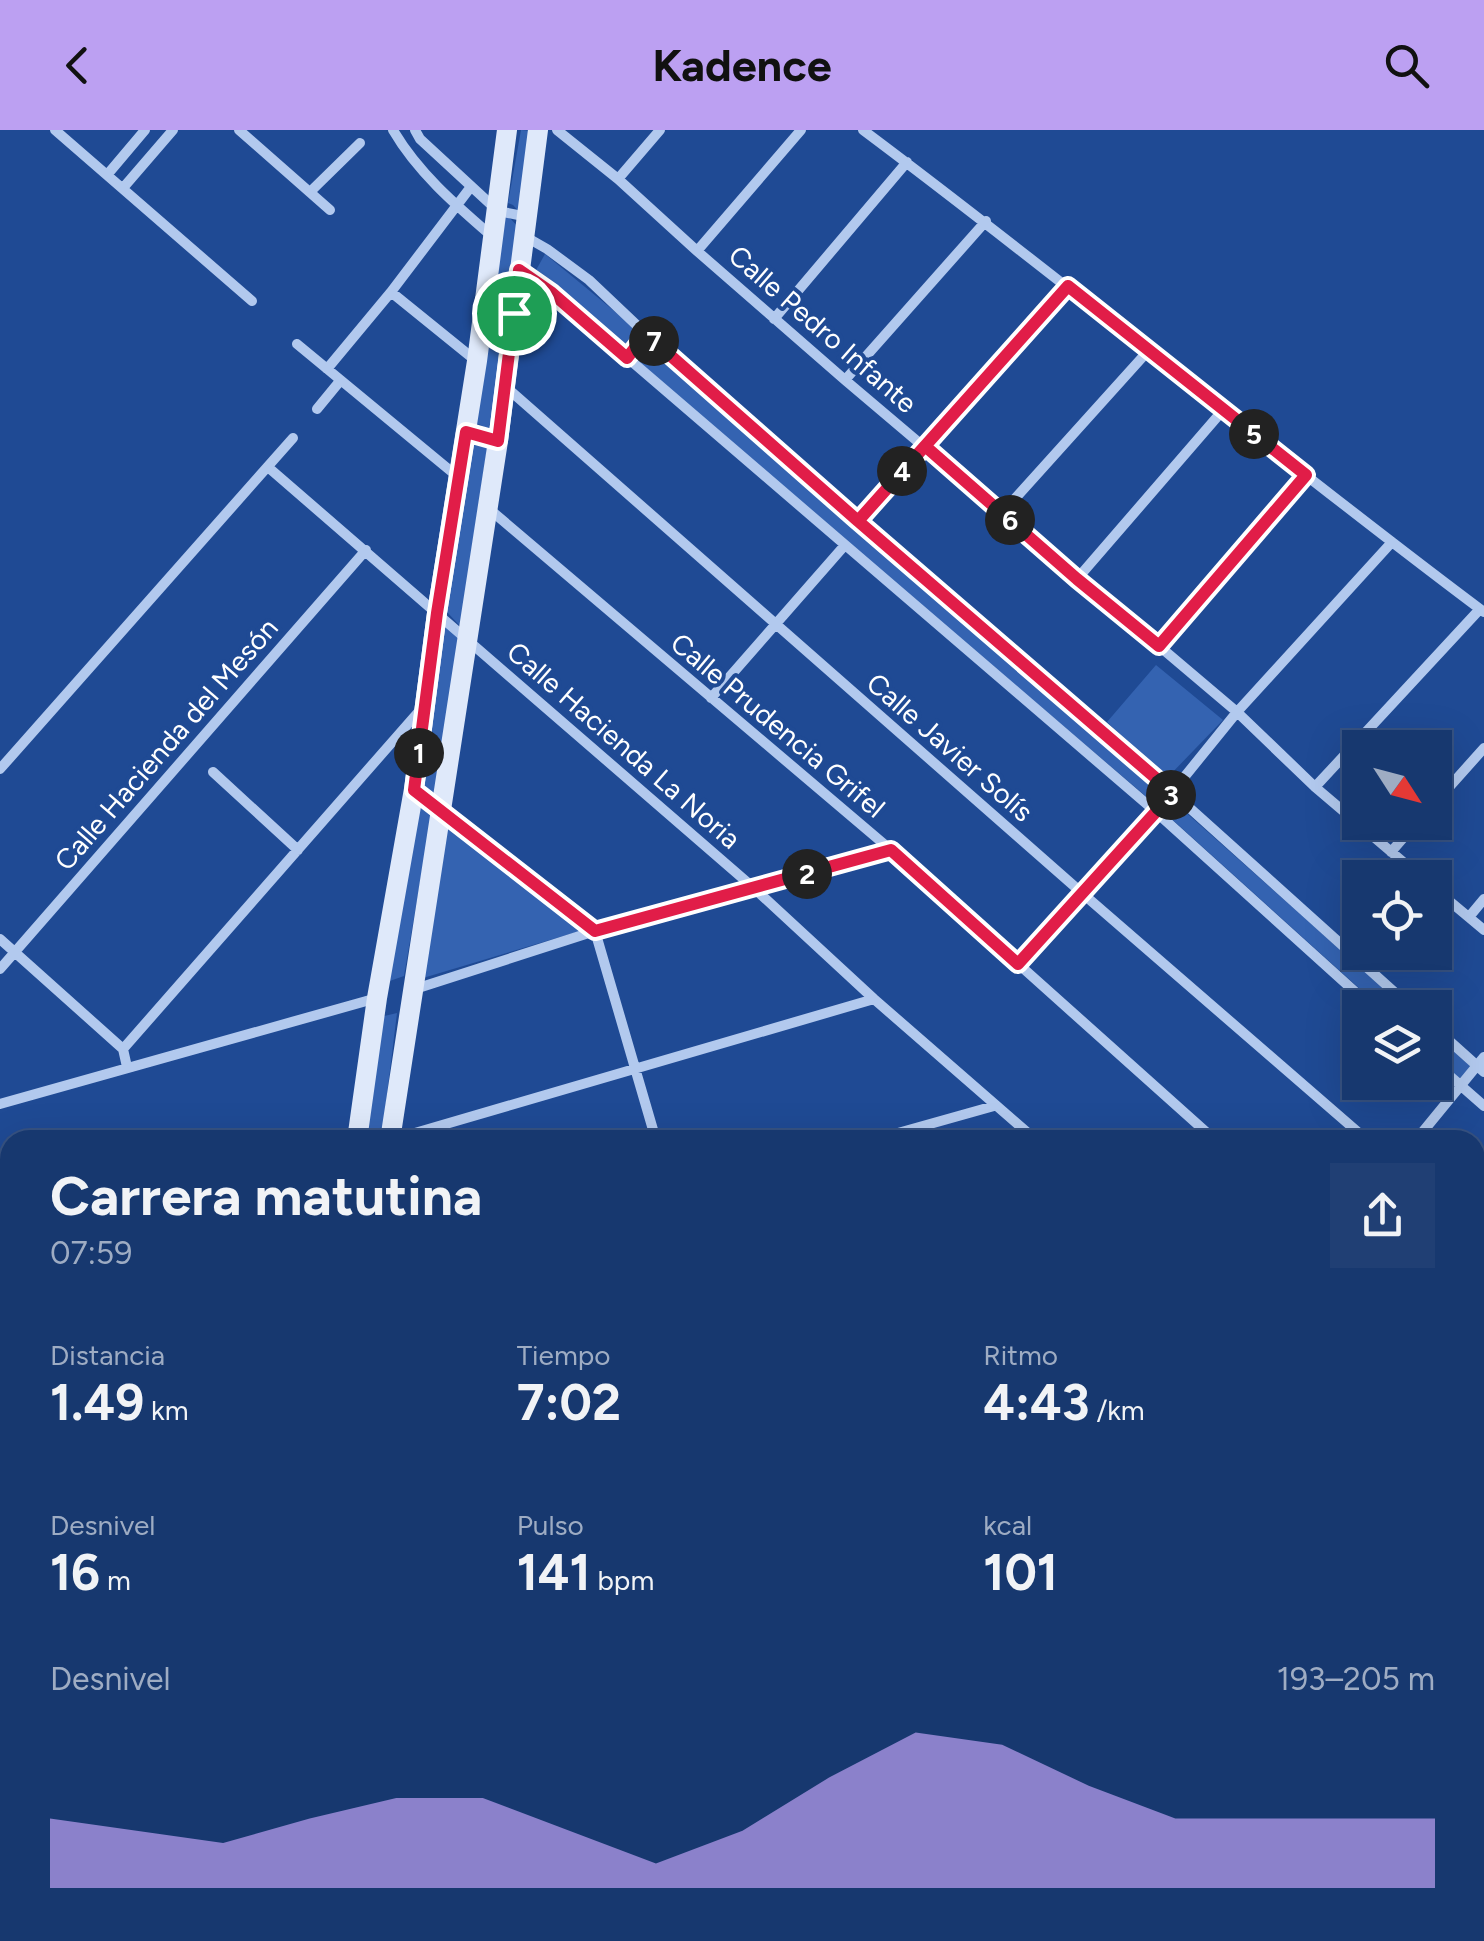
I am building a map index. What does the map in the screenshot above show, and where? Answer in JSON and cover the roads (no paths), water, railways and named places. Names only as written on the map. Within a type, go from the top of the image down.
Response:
[{"type":"main road","points":[[358,1130],[414,790],[507,130]]},
{"type":"main road","points":[[391,1130],[498,441],[538,130]]},
{"type":"main road","points":[[466,432],[498,441]]},
{"type":"street","points":[[56,130],[252,301]]},
{"type":"street","points":[[106,174],[146,130]]},
{"type":"street","points":[[122,188],[173,130]]},
{"type":"street","points":[[239,130],[330,210]]},
{"type":"street","points":[[393,130],[405,150],[456,205],[494,238]]},
{"type":"street","points":[[415,130],[470,188],[527,227],[589,280],[1392,990]]},
{"type":"street","name":"Calle Pedro Infante","points":[[557,130],[618,178],[774,319],[1237,712],[1315,787],[1400,860]]},
{"type":"street","points":[[618,178],[660,130]]},
{"type":"street","points":[[696,251],[802,130]]},
{"type":"street","points":[[863,130],[1482,610],[1315,787]]},
{"type":"street","points":[[310,191],[360,144]]},
{"type":"street","points":[[774,319],[906,162]]},
{"type":"street","points":[[327,369],[470,188]]},
{"type":"street","points":[[845,380],[986,222]]},
{"type":"street","points":[[519,270],[552,293],[1156,812],[1353,990]]},
{"type":"street","points":[[858,521],[1068,286]]},
{"type":"street","points":[[391,292],[477,362]]},
{"type":"street","points":[[627,358],[646,334]]},
{"type":"street","points":[[297,344],[458,477]]},
{"type":"street","points":[[1002,513],[1148,351]]},
{"type":"street","points":[[317,408],[340,380]]},
{"type":"street","name":"Calle Javier Solís","points":[[505,386],[1355,1130]]},
{"type":"street","points":[[1077,579],[1224,410]]},
{"type":"street","points":[[0,769],[292,438]]},
{"type":"street","name":"Calle Hacienda La Noria","points":[[269,468],[755,888],[874,1000],[1024,1130]]},
{"type":"street","points":[[1159,646],[1306,475]]},
{"type":"street","name":"Calle Prudencia Grifel","points":[[487,507],[891,850],[1204,1130]]},
{"type":"street","points":[[1018,964],[1173,793],[1237,712],[1392,542]]},
{"type":"street","points":[[711,698],[845,545]]},
{"type":"street","name":"Calle Hacienda del Mesón","points":[[0,969],[366,550]]},
{"type":"street","points":[[906,598],[924,578]]},
{"type":"street","points":[[123,1049],[426,704]]},
{"type":"street","points":[[1077,744],[1094,725]]},
{"type":"street","points":[[1452,783],[1484,748]]},
{"type":"street","points":[[213,772],[298,850]]},
{"type":"street","points":[[414,790],[595,931],[653,1130]]},
{"type":"street","points":[[1390,852],[1401,840]]},
{"type":"street","points":[[412,990],[595,931],[891,850]]},
{"type":"street","points":[[1469,916],[1484,900]]},
{"type":"street","points":[[1452,902],[1484,930]]},
{"type":"street","points":[[1282,926],[1301,908]]},
{"type":"street","points":[[0,939],[123,1049],[127,1067]]},
{"type":"street","points":[[0,1104],[377,998]]},
{"type":"street","points":[[424,1130],[874,1000]]},
{"type":"street","points":[[1424,1130],[1482,1065],[1452,1041]]},
{"type":"street","points":[[1452,1079],[1484,1106]]},
{"type":"street","points":[[909,1130],[994,1106]]}]
